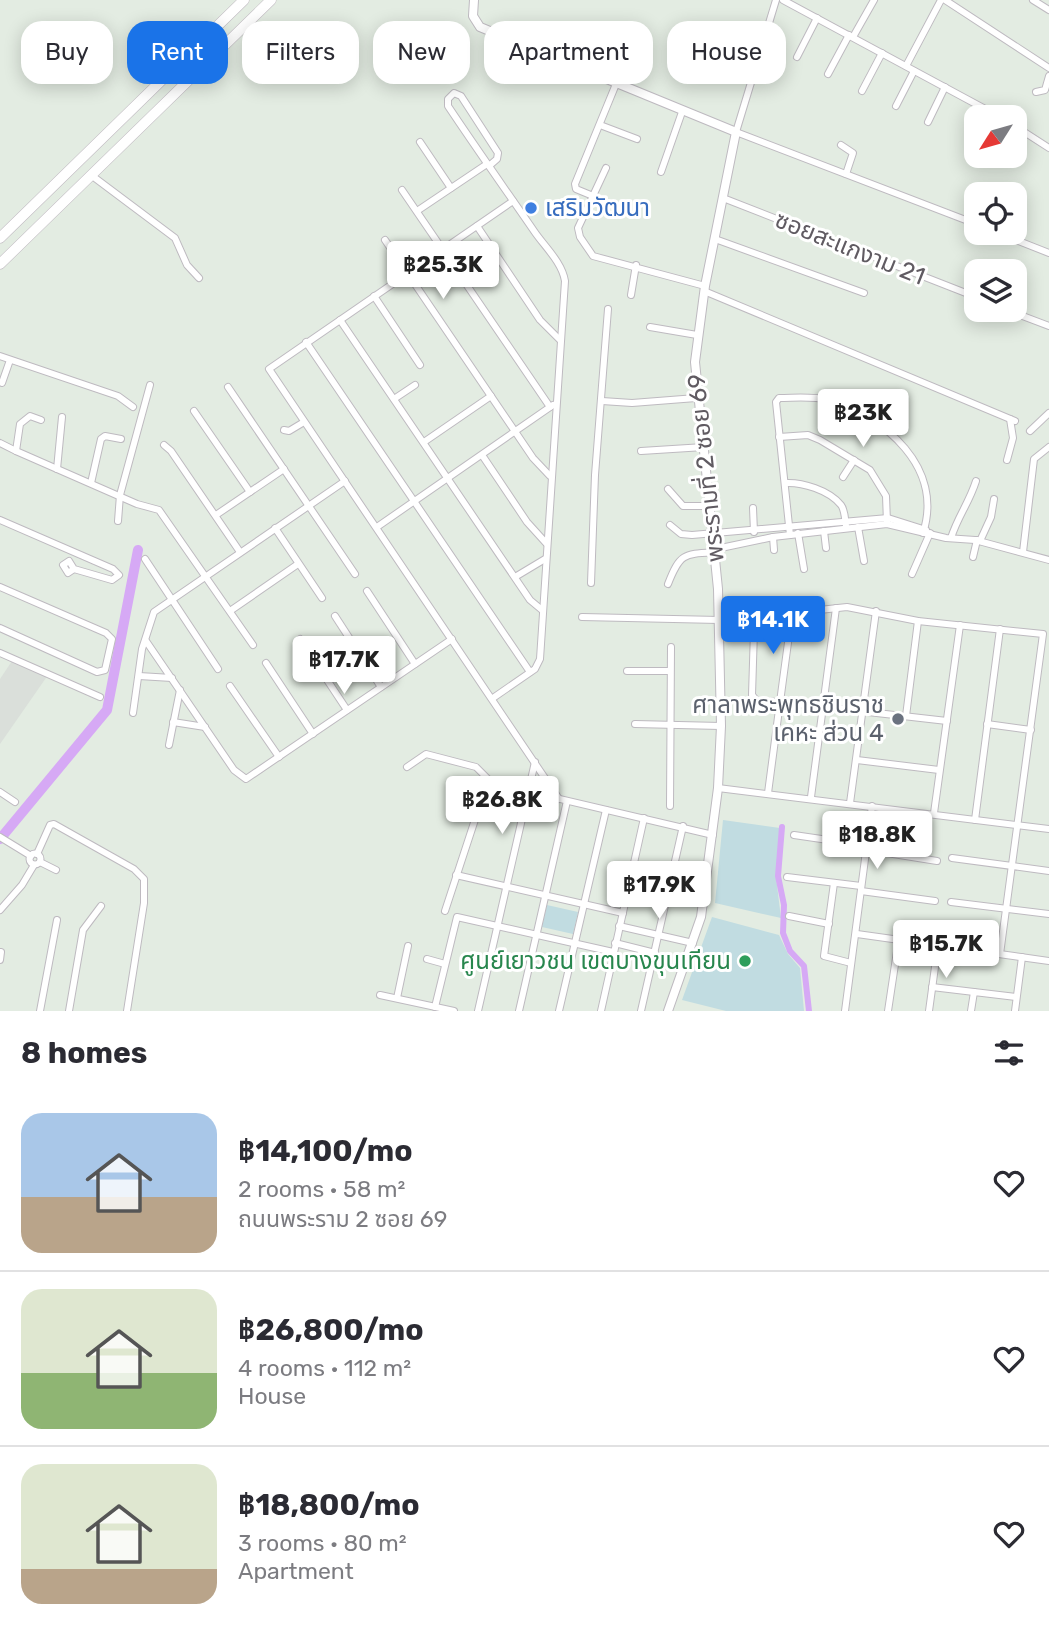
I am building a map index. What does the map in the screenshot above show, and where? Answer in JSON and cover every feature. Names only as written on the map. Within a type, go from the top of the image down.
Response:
[{"type":"main road","points":[[0,238],[244,0]]},
{"type":"main road","points":[[0,264],[271,0]]},
{"type":"street","points":[[474,0],[473,16],[484,29]]},
{"type":"street","points":[[736,132],[776,0]]},
{"type":"street","points":[[783,0],[978,105]]},
{"type":"street","points":[[828,74],[874,0]]},
{"type":"street","points":[[906,66],[943,0],[1047,66]]},
{"type":"street","points":[[1033,0],[1049,10]]},
{"type":"street","points":[[797,57],[817,18]]},
{"type":"street","points":[[862,91],[882,53]]},
{"type":"street","points":[[895,106],[914,71]]},
{"type":"street","points":[[1037,92],[1045,90],[1049,76]]},
{"type":"street","points":[[593,196],[576,188],[575,184],[616,84],[681,112],[964,219]]},
{"type":"street","points":[[928,122],[945,87]]},
{"type":"street","points":[[417,211],[451,188],[488,165],[498,159],[498,153],[461,96],[454,93],[448,99],[448,106],[488,165],[564,275],[540,659],[530,672],[492,698]]},
{"type":"street","points":[[661,172],[681,112]]},
{"type":"street","points":[[600,125],[637,139]]},
{"type":"street","name":"พระรามที่ 2 ซอย 69","points":[[668,1011],[693,943],[703,906],[718,788],[720,726],[716,550],[705,447],[696,398],[697,335],[736,132]]},
{"type":"street","points":[[1027,133],[1049,148]]},
{"type":"street","points":[[420,142],[451,188]]},
{"type":"street","points":[[841,145],[853,153],[846,174]]},
{"type":"street","points":[[606,168],[578,228],[587,250],[593,256],[636,265],[705,288],[1012,420],[1013,438],[1007,460]]},
{"type":"street","points":[[91,175],[175,238],[187,265],[199,278]]},
{"type":"street","points":[[402,190],[550,407]]},
{"type":"street","name":"ซอยสะแกงาม 21","points":[[723,198],[964,292]]},
{"type":"street","points":[[513,201],[269,369],[563,800],[519,1011]]},
{"type":"street","points":[[477,226],[540,320],[560,340]]},
{"type":"street","points":[[715,239],[864,293]]},
{"type":"street","points":[[385,240],[538,465],[550,476]]},
{"type":"street","points":[[1027,244],[1049,253]]},
{"type":"street","points":[[631,295],[636,265]]},
{"type":"street","points":[[374,296],[420,365]]},
{"type":"street","points":[[591,583],[608,309]]},
{"type":"street","points":[[1027,318],[1049,326]]},
{"type":"street","points":[[340,320],[530,600],[542,610]]},
{"type":"street","points":[[650,327],[697,335]]},
{"type":"street","points":[[306,342],[530,672]]},
{"type":"street","points":[[0,356],[118,396],[133,407]]},
{"type":"street","points":[[2,383],[10,360]]},
{"type":"street","points":[[118,521],[120,495],[150,384]]},
{"type":"street","points":[[394,399],[415,385]]},
{"type":"street","points":[[228,387],[355,574]]},
{"type":"street","points":[[424,442],[491,396]]},
{"type":"street","points":[[601,401],[632,403],[696,398]]},
{"type":"street","points":[[804,569],[785,483],[776,402],[779,398],[828,401],[881,426],[912,457],[927,485],[929,515],[912,574]]},
{"type":"street","points":[[377,527],[557,402]]},
{"type":"street","points":[[194,411],[250,492]]},
{"type":"street","points":[[1030,430],[1049,413]]},
{"type":"street","points":[[16,451],[20,424],[30,416],[41,420]]},
{"type":"street","points":[[57,468],[62,417]]},
{"type":"street","points":[[351,426],[358,421]]},
{"type":"street","points":[[284,430],[289,431],[304,422]]},
{"type":"street","points":[[779,437],[808,435],[854,460],[878,478],[886,496],[887,521]]},
{"type":"street","points":[[91,483],[101,439],[105,436],[121,439]]},
{"type":"street","points":[[321,446],[328,442]]},
{"type":"street","points":[[0,443],[137,504],[148,505],[165,515],[253,645]]},
{"type":"street","points":[[163,445],[171,451],[240,552]]},
{"type":"street","points":[[641,451],[705,447]]},
{"type":"street","points":[[1023,552],[1034,459],[1049,447]]},
{"type":"street","points":[[482,455],[534,531],[546,543]]},
{"type":"street","points":[[843,477],[854,460]]},
{"type":"street","points":[[216,515],[284,468]]},
{"type":"street","points":[[133,713],[153,614],[345,481]]},
{"type":"street","points":[[951,538],[959,514],[968,506],[976,481]]},
{"type":"street","points":[[785,483],[805,484],[838,502],[843,508],[846,525]]},
{"type":"street","points":[[668,489],[680,505],[712,506]]},
{"type":"street","points":[[973,557],[991,517],[994,499]]},
{"type":"street","points":[[753,508],[754,532]]},
{"type":"street","points":[[0,520],[113,569],[119,575],[112,580],[74,569]]},
{"type":"street","points":[[670,525],[686,536],[824,531],[846,525],[859,527],[887,521]]},
{"type":"street","points":[[668,584],[676,563],[682,557],[794,531],[887,521],[951,538],[979,540],[1049,560]]},
{"type":"street","points":[[859,527],[864,561]]},
{"type":"street","points":[[275,528],[322,598]]},
{"type":"street","points":[[824,531],[826,548]]},
{"type":"street","points":[[773,537],[774,550]]},
{"type":"street","points":[[145,559],[218,669]]},
{"type":"street","points":[[515,577],[545,559]]},
{"type":"street","points":[[230,611],[298,564]]},
{"type":"street","points":[[0,587],[106,633],[112,643],[105,670],[97,672],[0,628]]},
{"type":"street","points":[[367,590],[415,664]]},
{"type":"street","points":[[811,797],[836,608]]},
{"type":"street","points":[[947,721],[822,705],[757,701],[752,695],[755,624],[764,618],[836,608],[876,611],[919,621],[1038,632],[1044,638],[1000,954]]},
{"type":"street","points":[[850,803],[876,611]]},
{"type":"street","points":[[768,793],[792,613]]},
{"type":"street","points":[[335,616],[381,687]]},
{"type":"street","points":[[582,617],[719,620]]},
{"type":"street","points":[[906,716],[919,621]]},
{"type":"street","points":[[934,813],[960,625]]},
{"type":"street","points":[[975,820],[1000,629]]},
{"type":"street","points":[[300,639],[347,710]]},
{"type":"street","points":[[146,642],[234,770],[244,779],[452,639]]},
{"type":"street","points":[[670,806],[671,647]]},
{"type":"street","points":[[0,653],[100,697]]},
{"type":"street","points":[[266,663],[313,734]]},
{"type":"street","points":[[627,671],[670,671]]},
{"type":"street","points":[[139,676],[172,678]]},
{"type":"street","points":[[229,686],[279,757]]},
{"type":"street","points":[[169,745],[180,690]]},
{"type":"street","points":[[173,722],[205,727]]},
{"type":"street","points":[[635,724],[720,726]]},
{"type":"street","points":[[987,724],[1031,730]]},
{"type":"street","points":[[407,766],[426,754],[476,767],[488,780],[713,835]]},
{"type":"street","points":[[857,760],[939,770]]},
{"type":"street","points":[[478,1011],[535,762]]},
{"type":"street","points":[[445,911],[488,780]]},
{"type":"street","points":[[718,788],[811,797],[1049,829]]},
{"type":"street","points":[[0,792],[15,802]]},
{"type":"street","points":[[845,1011],[872,806]]},
{"type":"street","points":[[559,1011],[606,810]]},
{"type":"street","points":[[601,1011],[644,818]]},
{"type":"street","points":[[34,855],[50,825],[54,824],[134,870],[144,879],[144,903],[127,1011]]},
{"type":"street","points":[[641,1011],[683,826]]},
{"type":"street","points":[[794,835],[937,860]]},
{"type":"street","points":[[0,837],[34,855],[37,863],[56,870]]},
{"type":"street","points":[[952,858],[1049,871]]},
{"type":"street","points":[[0,909],[22,885],[37,863]]},
{"type":"street","points":[[456,875],[623,913]]},
{"type":"street","points":[[787,877],[935,901]]},
{"type":"street","points":[[834,883],[824,957],[851,963]]},
{"type":"street","points":[[951,902],[1049,914]]},
{"type":"street","points":[[69,1011],[83,930],[101,906]]},
{"type":"street","points":[[789,916],[829,924]]},
{"type":"street","points":[[435,1007],[457,917],[613,951]]},
{"type":"street","points":[[40,1011],[57,920]]},
{"type":"street","points":[[619,926],[693,943]]},
{"type":"street","points":[[857,934],[1049,961]]},
{"type":"street","points":[[888,1011],[899,938]]},
{"type":"street","points":[[615,943],[655,953]]},
{"type":"street","points":[[929,1011],[938,945]]},
{"type":"street","points":[[397,998],[408,946]]},
{"type":"street","points":[[1015,1011],[1022,957]]},
{"type":"street","points":[[426,959],[445,964]]},
{"type":"street","points":[[932,987],[1016,997]]},
{"type":"street","points":[[971,1011],[974,992]]},
{"type":"street","points":[[380,995],[454,1011]]},
{"type":"shaded area","points":[[12,661],[48,675],[0,744],[0,679]]},
{"type":"shaded area","points":[[723,820],[780,828],[776,877],[781,918],[715,903]]},
{"type":"shaded area","points":[[547,905],[578,912],[573,934],[542,927]]},
{"type":"shaded area","name":"ศูนย์เยาวชน เขตบางขุนเทียน","points":[[712,917],[779,935],[788,954],[800,968],[804,1011],[726,1011],[682,1000]]},
{"type":"waterway","points":[[0,839],[107,710],[138,550]]},
{"type":"waterway","points":[[782,827],[778,876],[784,905],[783,933],[790,951],[804,966],[809,1011]]},
{"type":"place","name":"เสริมวัฒนา","points":[[531,208]]},
{"type":"place","name":"ศาลาพระพุทธชินราช เคหะ ส่วน 4","points":[[898,719]]},
{"type":"place","name":"ศูนย์เยาวชน เขตบางขุนเทียน","points":[[745,961]]}]
